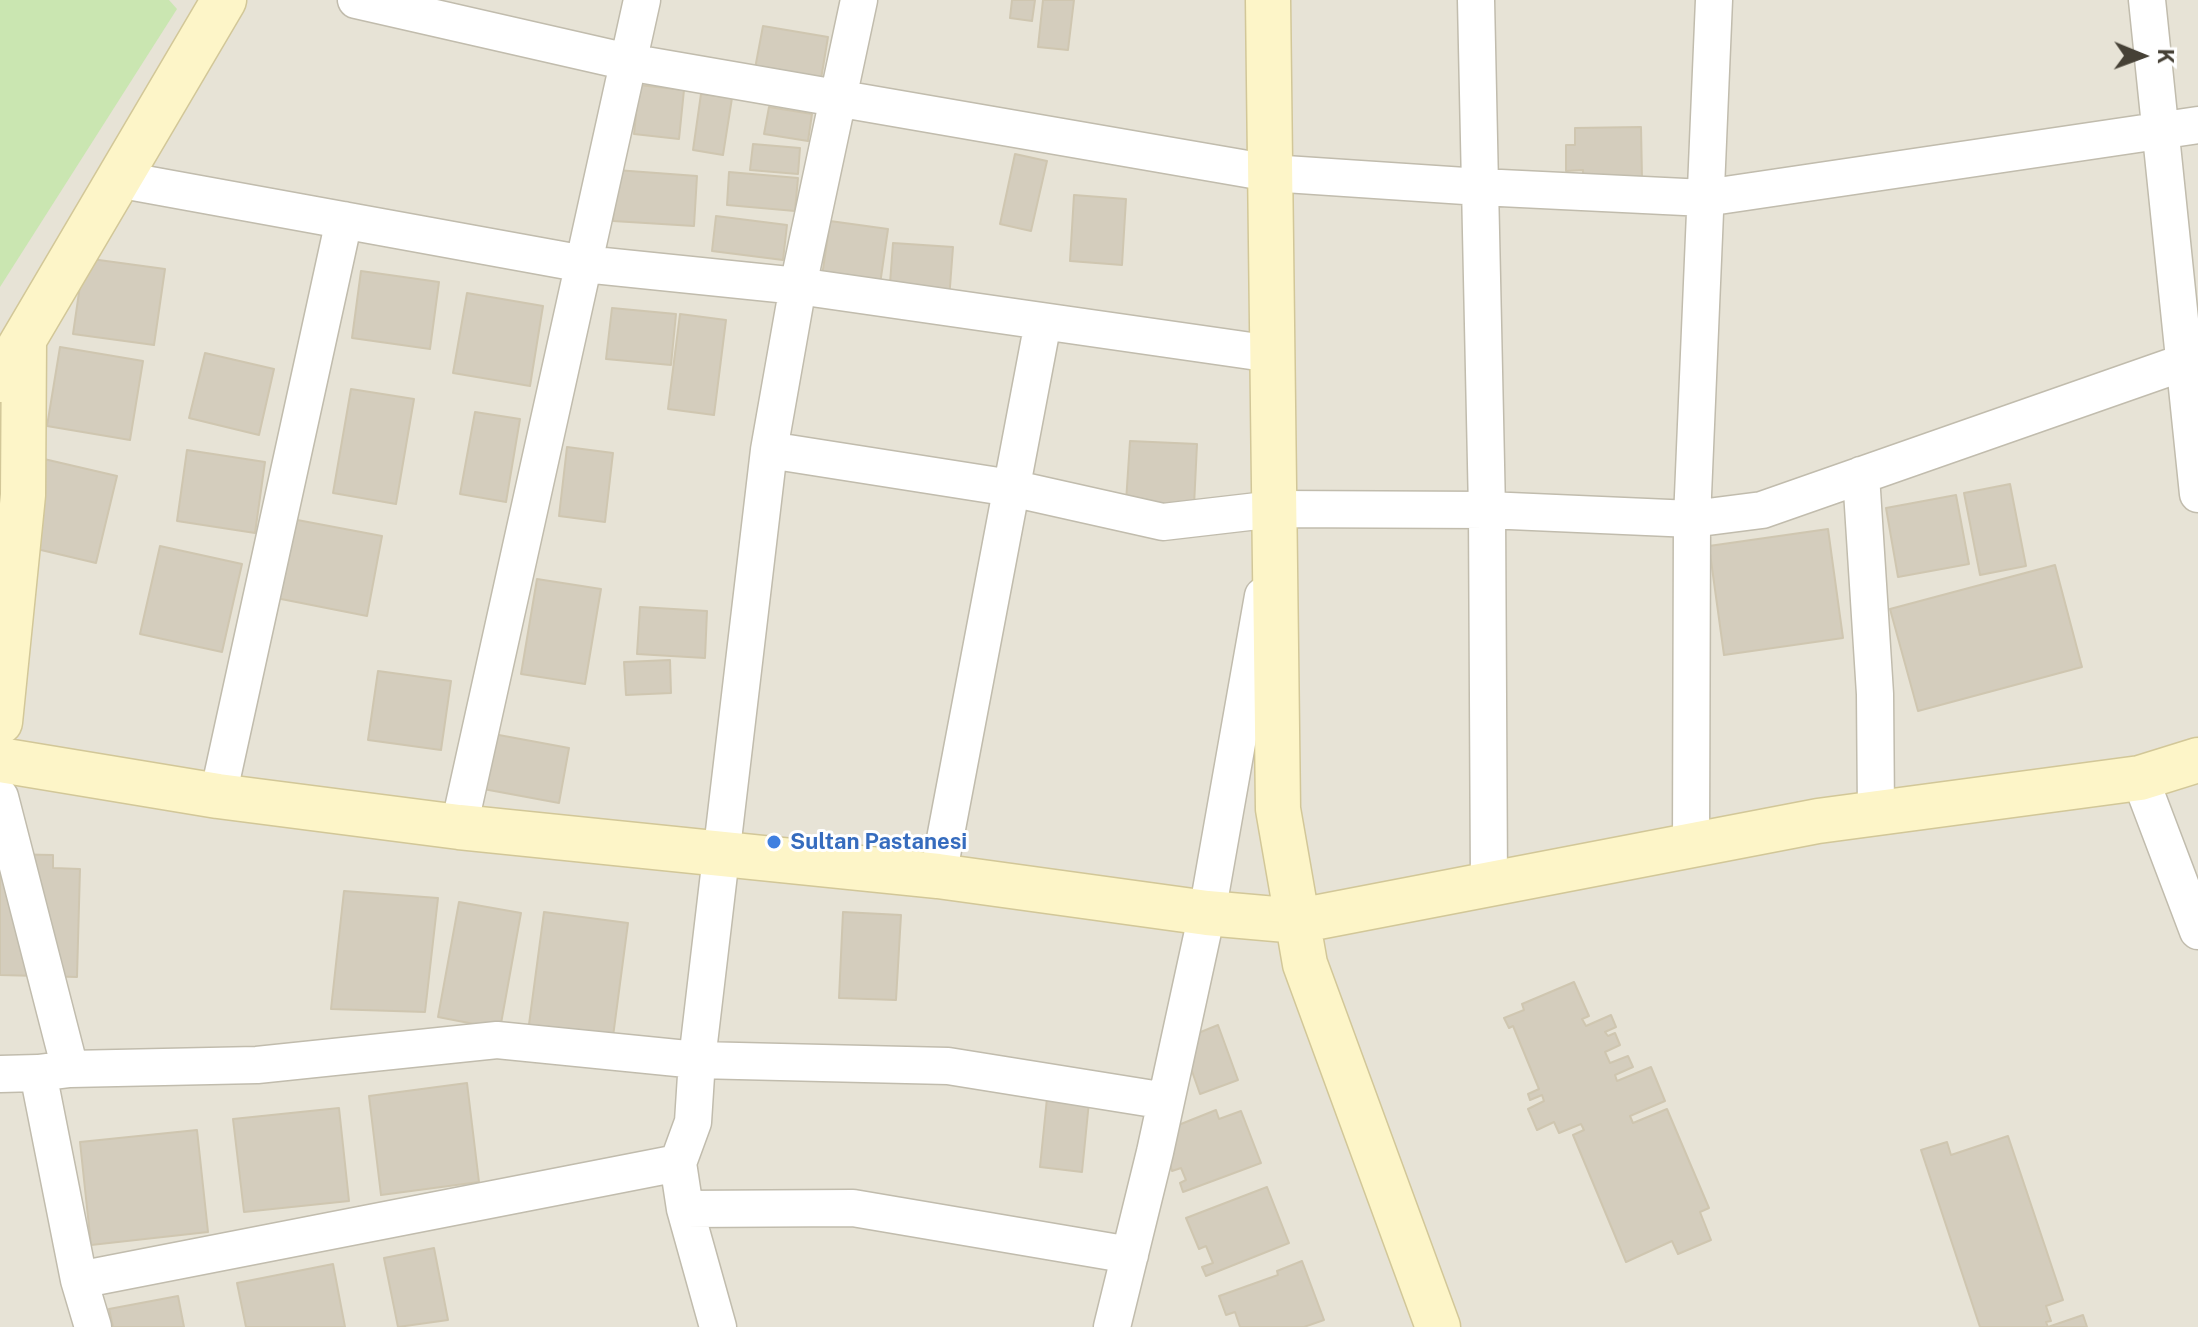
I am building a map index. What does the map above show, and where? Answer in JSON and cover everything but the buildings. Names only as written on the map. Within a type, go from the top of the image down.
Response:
[{"type":"street","points":[[0,380],[224,0]]},
{"type":"street","points":[[356,0],[628,62],[1270,173],[1705,198],[2198,125]]},
{"type":"street","points":[[459,827],[642,0]]},
{"type":"street","points":[[718,1327],[685,1209],[678,1163],[693,1122],[697,1060],[769,450],[798,286],[859,0]]},
{"type":"street","points":[[1268,0],[1278,809],[1305,964],[1438,1327]]},
{"type":"street","points":[[1476,0],[1487,510],[1489,884]]},
{"type":"street","points":[[1691,846],[1692,519],[1714,0]]},
{"type":"street","points":[[2147,0],[2161,129],[2189,308],[2185,362],[2197,478]]},
{"type":"street","points":[[117,179],[584,264],[798,286],[1272,354]]},
{"type":"street","points":[[218,796],[344,220]]},
{"type":"street","points":[[938,876],[1043,322]]},
{"type":"street","points":[[0,722],[23,495],[24,338]]},
{"type":"street","points":[[769,450],[1011,488],[1163,522],[1487,510],[1692,519],[1762,510],[2185,362]]},
{"type":"street","points":[[1861,475],[1875,694],[1876,813]]},
{"type":"street","points":[[1112,1327],[1207,913],[1275,519]]},
{"type":"street","points":[[0,760],[218,796],[459,827],[938,876],[1207,913],[1298,921],[1876,813],[2140,778],[2198,760]]},
{"type":"street","points":[[2140,778],[2198,931]]},
{"type":"street","points":[[0,797],[54,1071],[79,1280],[93,1327]]},
{"type":"street","points":[[0,1074],[257,1065],[497,1040],[697,1060],[948,1066],[1166,1101]]},
{"type":"street","points":[[79,1280],[678,1163]]},
{"type":"street","points":[[685,1209],[853,1208],[1130,1255]]},
{"type":"shaded area","points":[[0,0],[2198,0],[2198,1327],[0,1327]]},
{"type":"green space","points":[[0,0],[169,0],[177,9],[0,287]]},
{"type":"place","name":"Sultan Pastanesi","points":[[774,842]]}]
